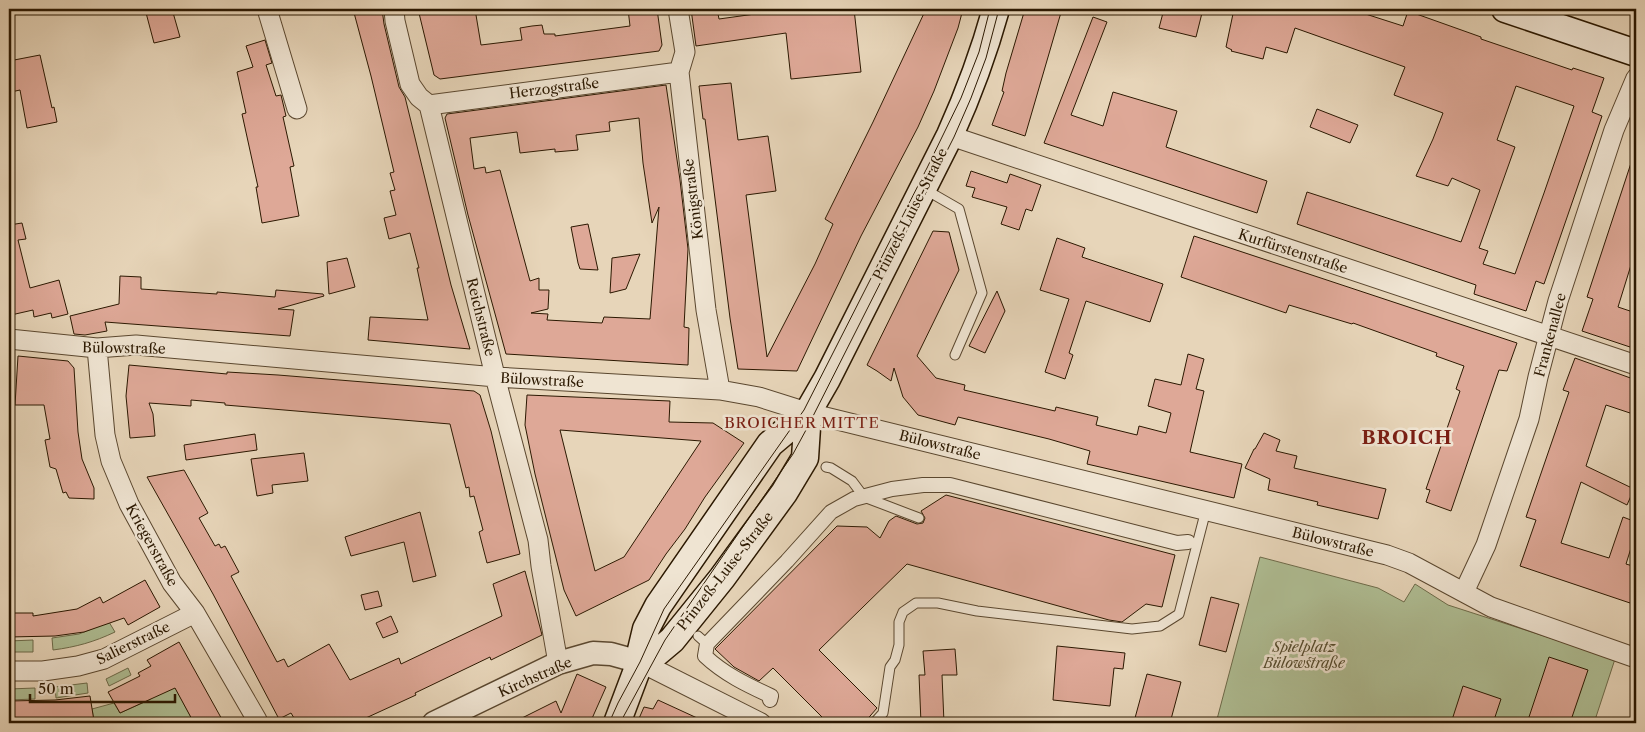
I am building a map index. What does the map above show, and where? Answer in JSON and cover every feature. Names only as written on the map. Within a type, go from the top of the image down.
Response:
[{"type":"main road","name":"Prinzeß-Luise-Straße","points":[[617,723],[640,662],[646,629],[666,593],[770,444],[808,412],[829,373],[966,101],[984,51],[996,9]]},
{"type":"main road","points":[[1505,9],[1540,14],[1636,53]]},
{"type":"main road","name":"Prinzeß-Luise-Straße","points":[[640,662],[653,656],[672,640],[722,578],[784,493],[804,458],[808,412]]},
{"type":"street","points":[[268,9],[297,109]]},
{"type":"street","name":"Reichstraße","points":[[394,9],[395,21],[410,84],[419,97],[429,105],[538,540],[558,663]]},
{"type":"street","name":"Königstraße","points":[[678,9],[685,52],[679,72],[706,310],[720,390]]},
{"type":"street","name":"Herzogstraße","points":[[429,105],[679,72]]},
{"type":"street","name":"Frankenallee","points":[[1464,592],[1486,545],[1530,419],[1548,336],[1560,292],[1614,130],[1636,78]]},
{"type":"street","name":"Kurfürstenstraße","points":[[950,135],[1636,366]]},
{"type":"street","name":"Bülowstraße","points":[[9,340],[97,348],[136,345],[496,377],[720,390],[759,397],[808,412],[1387,555],[1409,563],[1491,607],[1636,658]]},
{"type":"street","name":"Kriegerstraße","points":[[97,348],[105,435],[111,461],[129,504],[172,583],[195,613],[257,720],[256,723]]},
{"type":"street","points":[[770,700],[770,696],[740,682],[716,666],[705,656],[702,640],[787,561],[831,512],[854,499],[900,488],[923,485],[950,485],[1177,543],[1188,542]]},
{"type":"street","name":"Salierstraße","points":[[9,671],[43,671],[78,666],[104,659],[195,613]]},
{"type":"street","name":"Kirchstraße","points":[[434,723],[558,663],[594,653],[611,654],[640,662]]},
{"type":"street","points":[[640,662],[761,723]]},
{"type":"lane","points":[[923,189],[959,209],[982,293],[955,355]]},
{"type":"lane","points":[[826,467],[852,481],[864,497],[919,518]]},
{"type":"lane","points":[[874,723],[883,713],[890,667],[895,660],[899,645],[899,622],[903,612],[916,603],[938,603],[994,613],[1132,628],[1160,626],[1179,614],[1206,510]]},
{"type":"green space","name":"Spielplatz Bülowstraße","points":[[1260,557],[1378,588],[1404,602],[1415,584],[1448,605],[1615,659],[1594,723],[1216,723]]},
{"type":"green space","points":[[109,622],[115,632],[85,644],[53,650],[52,638],[79,634]]},
{"type":"green space","points":[[33,640],[33,652],[9,652],[9,641]]},
{"type":"green space","points":[[164,667],[191,717],[206,721],[201,723],[75,723],[94,721],[92,709],[114,703],[120,713],[151,699]]},
{"type":"green space","points":[[128,668],[131,675],[109,686],[106,679]]},
{"type":"green space","points":[[87,683],[88,693],[56,698],[55,687]]},
{"type":"green space","points":[[35,688],[35,699],[9,700],[9,689]]},
{"type":"building","points":[[145,9],[172,9],[180,37],[154,43]]},
{"type":"building","points":[[353,9],[382,9],[399,87],[405,97],[451,285],[470,349],[368,340],[370,317],[428,320],[417,268],[419,268],[410,233],[389,239],[384,218],[396,215],[390,191],[395,190],[390,173],[394,172]]},
{"type":"building","points":[[418,9],[475,9],[481,45],[522,40],[520,28],[532,26],[542,25],[544,34],[555,34],[555,36],[630,26],[628,9],[657,9],[662,45],[659,51],[440,79],[434,75]]},
{"type":"building","points":[[691,9],[717,9],[719,19],[791,9],[854,9],[861,72],[791,79],[786,33],[696,46]]},
{"type":"building","points":[[926,9],[963,9],[958,28],[934,91],[918,127],[861,236],[797,371],[738,369],[699,86],[731,83],[738,140],[768,136],[776,191],[746,195],[767,357],[815,264],[833,224],[825,219]]},
{"type":"building","points":[[1025,9],[1062,9],[1025,136],[992,125],[1004,92],[1002,91],[1006,73]]},
{"type":"building","points":[[1164,9],[1203,9],[1196,37],[1159,28]]},
{"type":"building","points":[[1234,9],[1350,9],[1403,26],[1408,11],[1481,37],[1481,39],[1572,70],[1573,68],[1604,78],[1592,112],[1602,116],[1544,284],[1536,281],[1526,311],[1474,294],[1476,285],[1297,224],[1307,192],[1461,242],[1480,190],[1452,178],[1448,186],[1416,176],[1443,113],[1394,95],[1405,67],[1295,28],[1287,53],[1266,47],[1263,59],[1231,51],[1226,47]],"holes":[[[1516,86],[1574,106],[1515,274],[1483,264],[1488,251],[1479,248],[1515,147],[1497,140]]]},
{"type":"building","points":[[1093,17],[1107,22],[1071,115],[1103,126],[1113,92],[1177,111],[1166,147],[1267,181],[1257,213],[1044,143]]},
{"type":"building","points":[[265,40],[272,63],[266,65],[276,96],[281,95],[286,116],[283,117],[294,166],[290,167],[299,216],[262,223],[256,187],[258,187],[242,114],[246,113],[237,72],[253,67],[246,46]]},
{"type":"building","points":[[40,55],[57,122],[27,128],[20,90],[11,92],[9,61]]},
{"type":"building","points":[[666,85],[688,249],[684,327],[689,328],[688,365],[506,354],[468,215],[445,118],[447,114]],"holes":[[[639,118],[643,163],[652,223],[659,207],[650,319],[604,317],[602,323],[547,320],[548,314],[531,313],[548,309],[549,290],[539,290],[539,278],[530,281],[500,170],[486,173],[485,167],[474,169],[470,138],[517,132],[520,153],[555,149],[555,152],[578,150],[576,135],[610,131],[609,122]]]},
{"type":"building","points":[[1317,109],[1358,125],[1350,143],[1310,127]]},
{"type":"building","points":[[1633,157],[1636,157],[1636,249],[1618,307],[1636,313],[1636,349],[1582,331],[1593,299],[1587,297]]},
{"type":"building","points":[[971,171],[1007,183],[1010,174],[1041,185],[1032,211],[1026,209],[1019,230],[1001,224],[1007,207],[972,197],[975,188],[966,186]]},
{"type":"building","points":[[22,223],[26,239],[18,240],[30,288],[59,280],[68,314],[52,318],[51,313],[34,317],[33,310],[11,315],[9,306],[9,225]]},
{"type":"building","points":[[588,224],[598,270],[580,269],[578,263],[571,227]]},
{"type":"building","points":[[933,231],[949,232],[959,270],[917,356],[936,378],[965,385],[964,390],[1055,411],[1056,407],[1098,417],[1096,425],[1137,435],[1139,426],[1166,433],[1171,413],[1148,406],[1155,379],[1181,385],[1188,354],[1204,359],[1196,389],[1204,391],[1190,452],[1242,464],[1234,498],[1087,464],[1090,451],[1049,439],[958,417],[955,425],[918,415],[903,397],[894,368],[891,381],[867,365]]},
{"type":"building","points":[[1194,236],[1517,343],[1507,371],[1499,370],[1451,511],[1426,502],[1430,490],[1426,489],[1460,391],[1456,389],[1464,366],[1436,356],[1437,353],[1353,323],[1289,305],[1286,313],[1181,277]]},
{"type":"building","points":[[1057,238],[1085,248],[1082,257],[1163,284],[1150,322],[1086,301],[1069,353],[1073,355],[1065,379],[1045,372],[1069,299],[1040,290]]},
{"type":"building","points":[[640,254],[626,289],[610,293],[612,258]]},
{"type":"building","points":[[347,258],[355,287],[329,294],[327,262]]},
{"type":"building","points":[[120,276],[141,277],[141,289],[217,294],[217,292],[275,297],[276,290],[323,294],[324,296],[278,309],[294,310],[290,336],[105,322],[107,331],[85,335],[74,334],[70,316],[119,304]]},
{"type":"building","points":[[997,291],[1005,311],[985,353],[969,346]]},
{"type":"building","points":[[18,356],[68,361],[74,368],[78,432],[82,459],[94,488],[94,499],[69,498],[66,492],[63,493],[56,469],[50,467],[45,440],[50,439],[44,405],[15,405]]},
{"type":"building","points":[[1575,358],[1636,380],[1636,415],[1606,405],[1586,466],[1634,489],[1627,505],[1581,482],[1561,543],[1609,558],[1623,517],[1636,522],[1636,532],[1626,564],[1636,567],[1636,605],[1520,566],[1536,520],[1526,517],[1569,392],[1563,390]]},
{"type":"building","points":[[129,365],[227,374],[227,372],[278,375],[474,391],[480,395],[491,431],[520,554],[487,563],[479,532],[483,530],[474,496],[470,497],[469,487],[466,488],[450,424],[225,405],[225,403],[191,400],[191,406],[149,403],[153,414],[155,436],[130,438],[126,396]]},
{"type":"building","points":[[527,395],[670,401],[669,422],[713,423],[744,443],[649,580],[576,616],[564,590],[535,474],[525,425]],"holes":[[[560,430],[701,441],[624,557],[595,571]]]},
{"type":"building","points":[[1264,433],[1280,440],[1276,451],[1297,456],[1294,468],[1386,489],[1378,519],[1317,505],[1318,502],[1268,490],[1270,479],[1245,468]]},
{"type":"building","points":[[255,434],[257,450],[186,460],[184,445]]},
{"type":"building","points":[[304,453],[308,481],[272,485],[273,493],[257,496],[251,459]]},
{"type":"building","points":[[184,470],[208,513],[199,518],[215,546],[219,544],[221,548],[225,546],[239,572],[231,576],[277,662],[284,659],[288,667],[329,644],[350,680],[399,658],[401,664],[502,616],[493,584],[525,571],[542,635],[491,660],[490,657],[415,693],[416,695],[355,723],[297,723],[291,713],[279,719],[213,594],[147,477]]},
{"type":"building","points":[[946,495],[1175,555],[1162,607],[1146,604],[1122,622],[1109,620],[907,564],[819,650],[877,708],[864,723],[828,723],[773,668],[759,681],[734,667],[715,649],[837,526],[867,527],[880,538],[889,521],[896,516],[917,524],[923,523],[925,518],[921,511]]},
{"type":"building","points":[[420,512],[436,576],[413,582],[404,542],[351,556],[345,537]]},
{"type":"building","points":[[145,580],[160,607],[128,625],[124,618],[84,632],[55,636],[9,637],[9,613],[33,613],[33,616],[77,609],[100,597],[103,603]]},
{"type":"building","points":[[378,591],[382,606],[365,610],[361,595]]},
{"type":"building","points":[[1211,597],[1239,604],[1226,652],[1199,645]]},
{"type":"building","points":[[391,616],[398,632],[383,638],[376,623]]},
{"type":"building","points":[[179,642],[224,723],[194,723],[175,688],[120,713],[108,692],[140,676],[138,673],[151,666],[147,660]]},
{"type":"building","points":[[1057,646],[1125,653],[1123,669],[1114,668],[1110,706],[1053,700]]},
{"type":"building","points":[[955,649],[957,675],[942,675],[944,723],[921,723],[919,675],[925,675],[923,651]]},
{"type":"building","points":[[1549,657],[1588,670],[1570,723],[1527,723]]},
{"type":"building","points":[[577,674],[606,687],[590,723],[512,723],[556,701],[561,713]]},
{"type":"building","points":[[1147,674],[1181,682],[1170,723],[1137,723],[1138,719],[1135,718]]},
{"type":"building","points":[[1463,686],[1501,699],[1493,723],[1451,723]]},
{"type":"building","points":[[90,696],[94,721],[76,723],[9,723],[9,701],[55,700]]},
{"type":"building","points":[[658,700],[708,723],[637,723],[644,707],[653,709]]},
{"type":"tram line","points":[[609,723],[664,609],[804,410],[961,98],[979,52],[990,9]]},
{"type":"tram line","points":[[620,723],[665,640],[793,454],[806,430],[954,137],[986,58],[999,9]]},
{"type":"district","name":"BROICHER MITTE","points":[[802,423]]},
{"type":"district","name":"BROICH","points":[[1407,437]]}]
